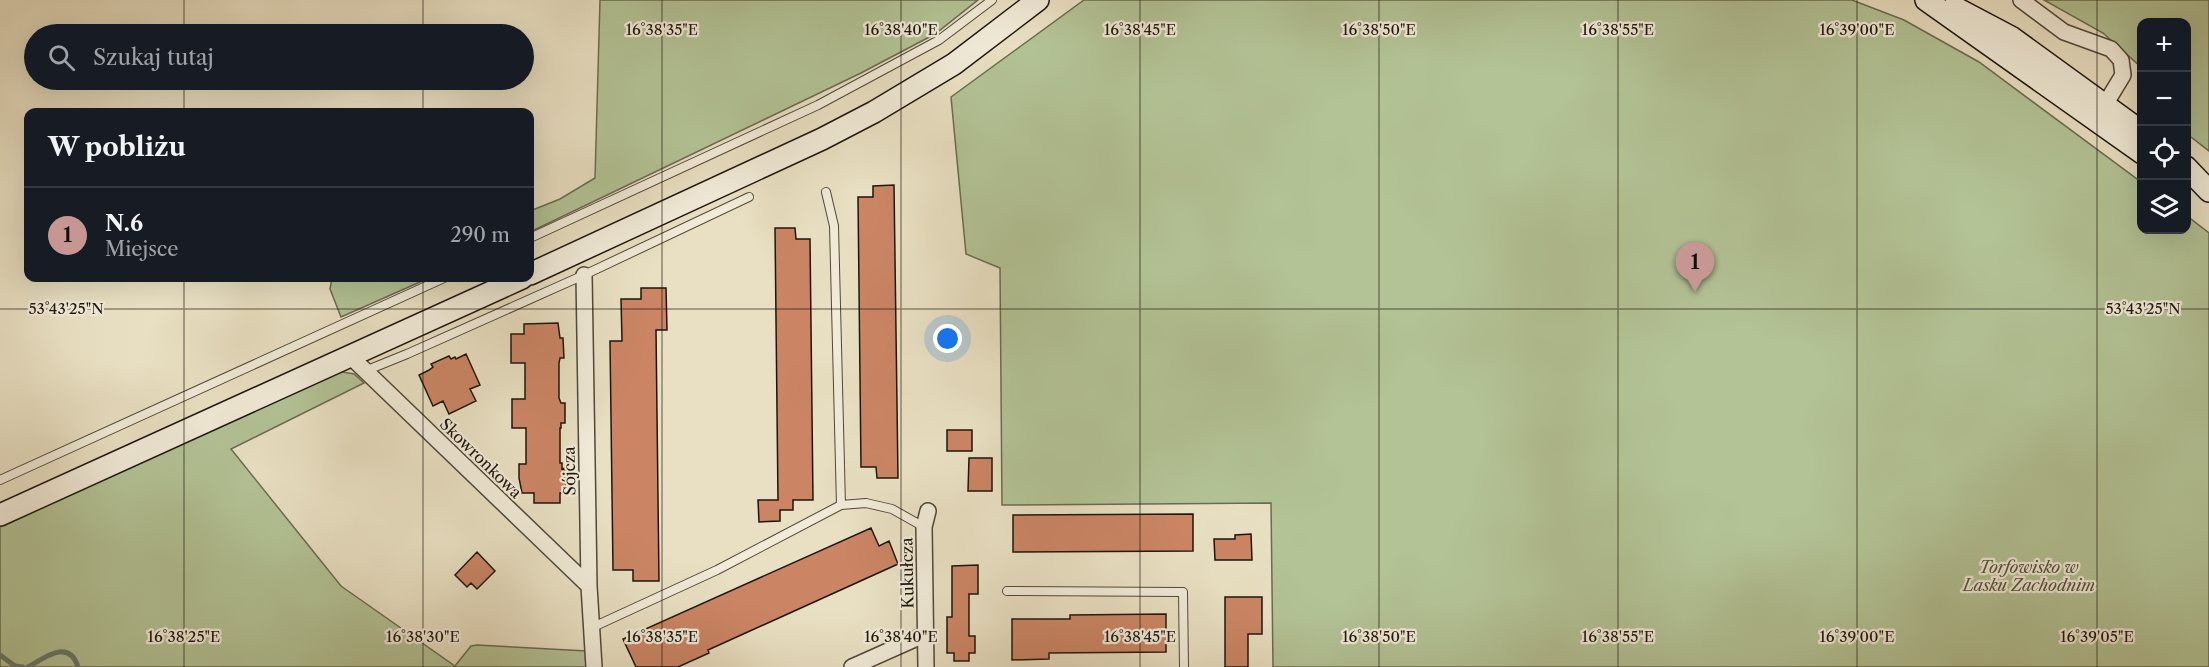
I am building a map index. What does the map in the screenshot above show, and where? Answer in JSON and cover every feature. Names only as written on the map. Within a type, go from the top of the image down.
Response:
[{"type":"main road","points":[[534,272],[822,139],[874,112],[954,64],[1038,0]]},
{"type":"main road","points":[[1926,0],[2100,112],[2137,130]]},
{"type":"main road","points":[[1937,0],[1968,13],[2011,37],[2100,112],[2137,148]]},
{"type":"main road","points":[[2191,172],[2208,191]]},
{"type":"main road","points":[[2191,183],[2208,191]]},
{"type":"main road","points":[[0,515],[513,282]]},
{"type":"street","points":[[2021,0],[2064,32],[2111,49],[2121,60],[2124,75],[2100,112]]},
{"type":"street","name":"Sójcza","points":[[584,275],[589,586],[594,667]]},
{"type":"street","name":"Skowronkowa","points":[[349,355],[589,586]]},
{"type":"street","name":"Kukułcza","points":[[926,667],[924,528],[928,511]]},
{"type":"street","points":[[852,667],[926,634]]},
{"type":"lane","points":[[534,236],[818,105],[939,40],[992,0]]},
{"type":"lane","points":[[825,192],[834,226],[841,505]]},
{"type":"lane","points":[[365,371],[584,275],[749,197]]},
{"type":"lane","points":[[0,480],[435,282]]},
{"type":"lane","points":[[591,628],[717,570],[841,505],[866,503],[892,509],[924,528]]},
{"type":"lane","points":[[1007,591],[1183,592],[1184,667]]},
{"type":"green space","points":[[600,0],[978,0],[935,34],[861,73],[534,230],[534,209],[560,199],[595,178]]},
{"type":"green space","name":"Torfowisko w Lasku Zachodnim","points":[[1084,0],[1852,0],[1904,20],[1979,62],[2137,179],[2137,234],[2191,234],[2191,219],[2209,233],[2209,667],[1273,667],[1271,503],[1002,505],[1000,268],[966,254],[951,97]]},
{"type":"green space","points":[[2044,0],[2209,0],[2209,151],[2191,137],[2191,18],[2137,18],[2137,63],[2103,33]]},
{"type":"green space","points":[[331,282],[420,282],[341,317],[330,289]]},
{"type":"green space","points":[[337,371],[354,374],[364,383],[231,449],[341,586],[455,666],[471,646],[477,645],[587,651],[588,667],[0,667],[0,527]]},
{"type":"building","points":[[894,185],[898,478],[877,478],[876,467],[861,467],[858,197],[873,197],[873,186]]},
{"type":"building","points":[[775,228],[795,228],[796,239],[810,239],[813,500],[793,500],[793,510],[780,510],[780,521],[759,522],[758,500],[778,500]]},
{"type":"building","points":[[641,288],[666,288],[667,330],[656,330],[659,581],[633,581],[633,570],[613,570],[610,341],[622,341],[621,299],[641,299]]},
{"type":"building","points":[[558,323],[560,338],[563,338],[564,358],[560,358],[559,363],[559,398],[561,403],[565,403],[565,423],[561,423],[560,428],[560,463],[562,463],[562,469],[565,468],[566,488],[562,488],[562,493],[560,493],[560,503],[534,503],[534,493],[522,493],[519,478],[519,464],[526,464],[526,428],[512,428],[512,399],[525,399],[525,363],[511,363],[511,334],[524,334],[524,324]]},
{"type":"building","points":[[466,354],[480,385],[470,389],[476,401],[449,414],[443,401],[433,406],[419,375],[433,367],[431,364],[449,356],[451,359],[455,357],[456,359]]},
{"type":"building","points":[[947,430],[972,430],[972,451],[947,451]]},
{"type":"building","points":[[969,458],[992,458],[992,491],[968,491]]},
{"type":"building","points":[[1193,514],[1193,551],[1013,552],[1013,515]]},
{"type":"building","points":[[871,528],[879,546],[889,541],[898,564],[708,650],[709,653],[678,667],[636,667],[623,639]]},
{"type":"building","points":[[1251,534],[1252,560],[1215,560],[1214,539],[1235,539],[1235,535]]},
{"type":"building","points":[[477,552],[495,571],[477,589],[471,583],[467,587],[455,575]]},
{"type":"building","points":[[978,565],[978,594],[969,594],[969,636],[975,636],[975,653],[969,653],[969,661],[954,661],[954,653],[947,653],[947,617],[952,617],[952,566]]},
{"type":"building","points":[[1225,597],[1262,597],[1262,634],[1248,634],[1248,667],[1225,667]]},
{"type":"building","points":[[1166,614],[1166,652],[1049,653],[1049,659],[1012,660],[1012,619],[1070,619],[1070,615]]},
{"type":"waterway","points":[[28,667],[48,655],[62,652],[74,658],[78,667]]},
{"type":"waterway","points":[[0,655],[15,666],[23,667]]},
{"type":"place","name":"N.6","points":[[1695,292]]}]
